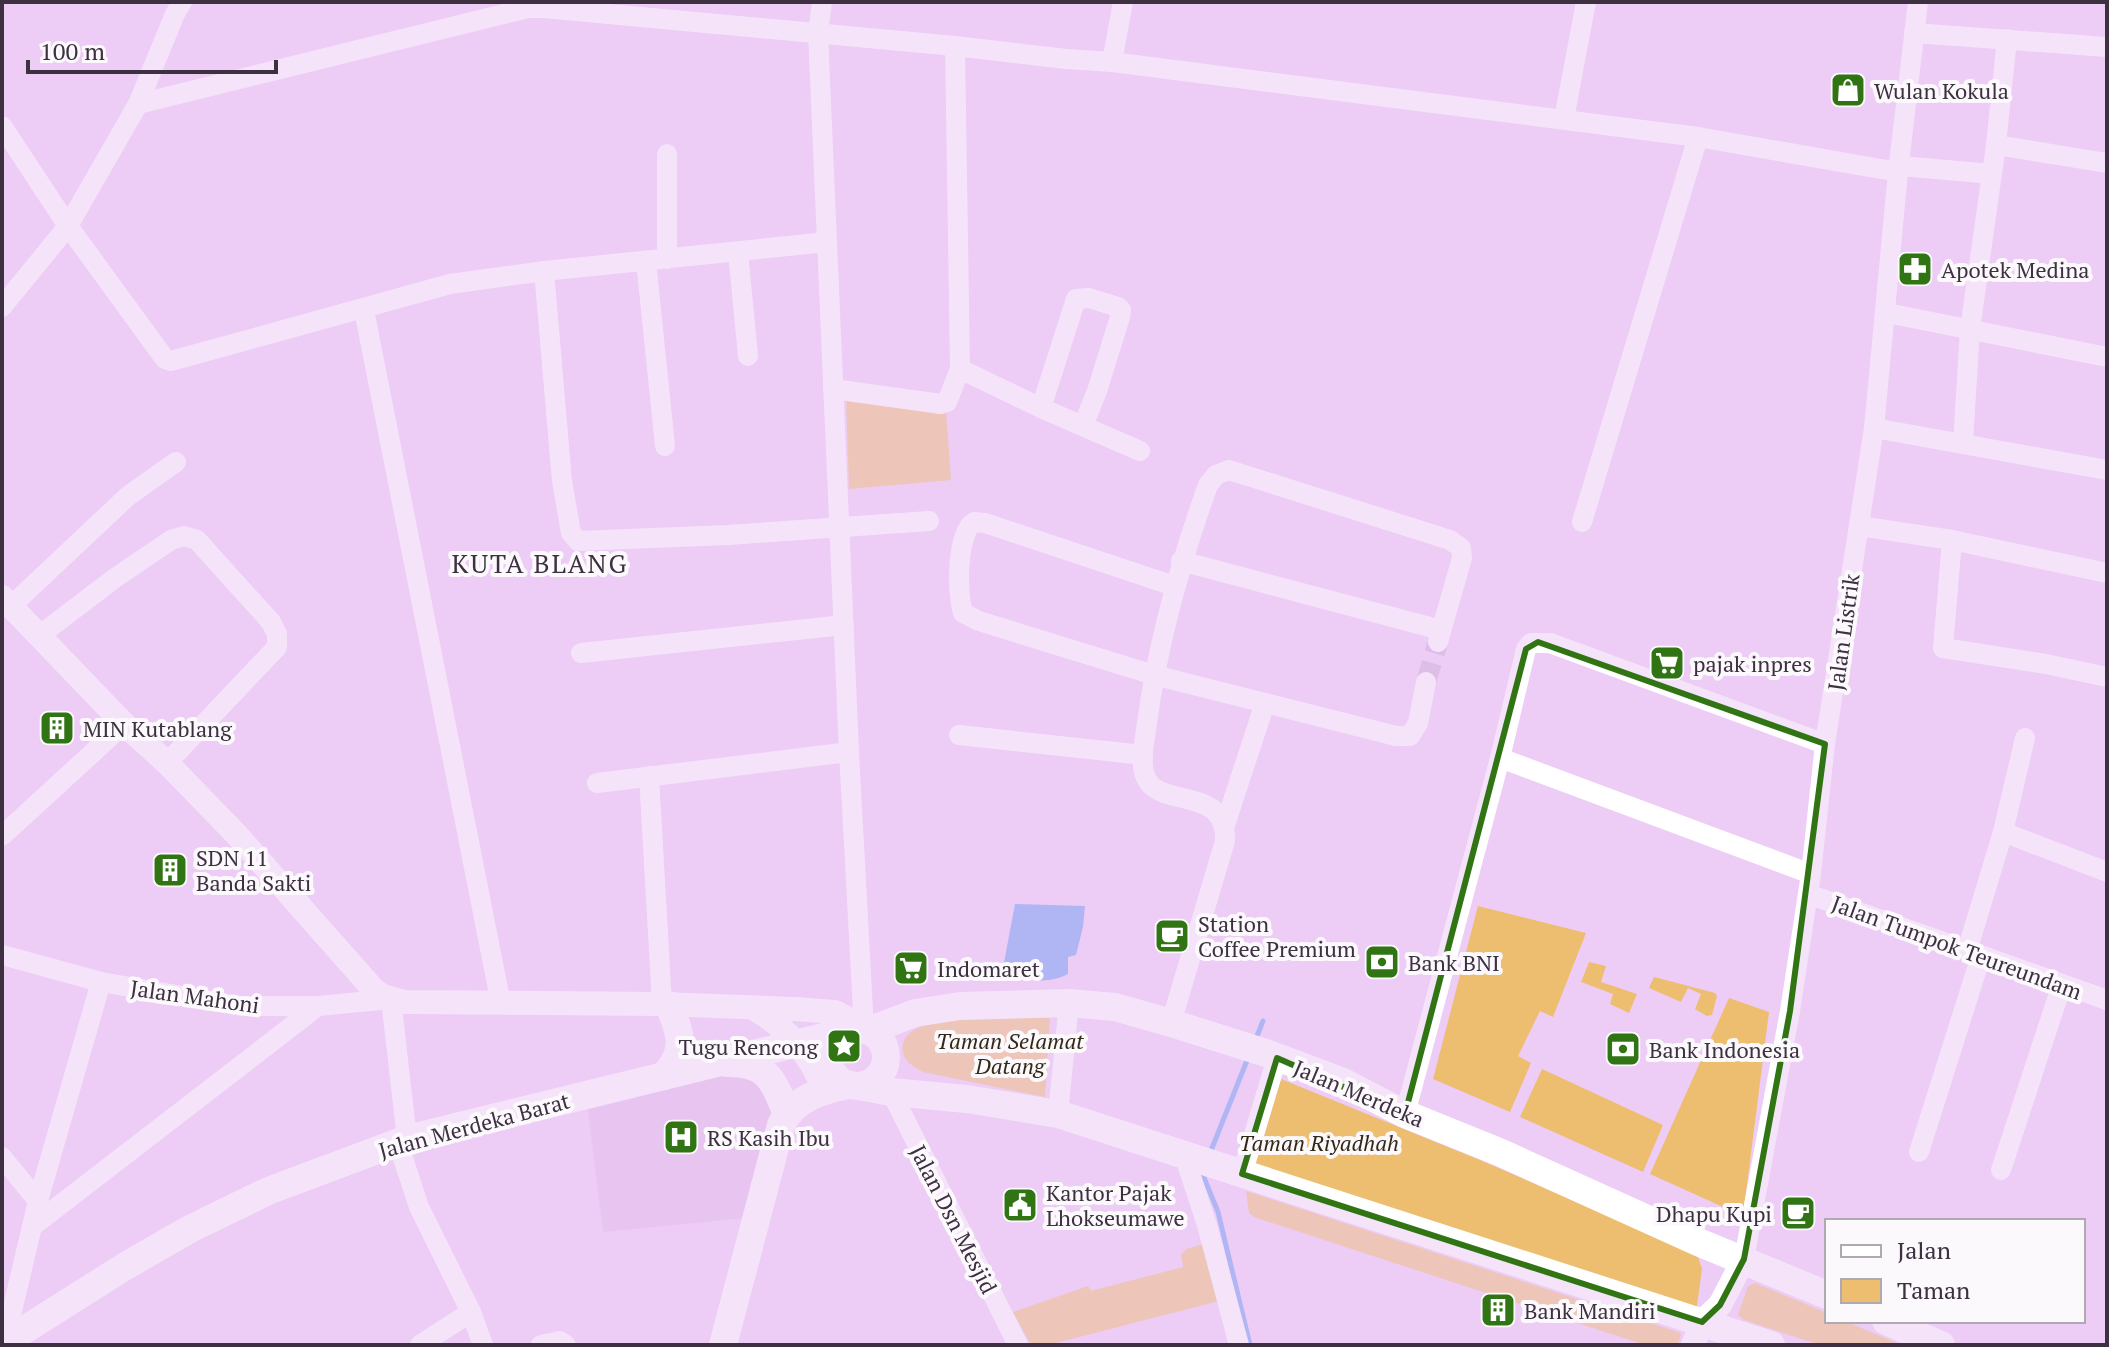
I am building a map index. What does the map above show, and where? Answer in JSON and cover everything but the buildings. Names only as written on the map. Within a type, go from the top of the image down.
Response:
[{"type":"main road","name":"Jalan Merdeka","points":[[859,1030],[915,1013],[960,1006],[1069,1003],[1115,1007],[1235,1043],[1341,1081],[1405,1114],[1825,1294]]},
{"type":"main road","points":[[664,1076],[676,1063],[679,1053],[679,1033],[666,1004]]},
{"type":"main road","name":"Jalan Merdeka Barat","points":[[4,1344],[190,1229],[268,1191],[403,1141],[795,1043],[859,1030]]},
{"type":"main road","points":[[723,1345],[775,1140],[787,1114],[803,1100],[844,1087],[875,1081],[885,1067],[887,1058],[882,1042],[859,1030],[830,1047],[829,1066],[844,1087],[967,1099],[1058,1114],[1709,1329],[1771,1345]]},
{"type":"main road","points":[[714,1064],[742,1063],[768,1074],[787,1114]]},
{"type":"main road","points":[[1891,1323],[1941,1345]]},
{"type":"street","points":[[2,307],[68,226],[138,104],[182,2]]},
{"type":"street","points":[[822,2],[818,33],[859,1030]]},
{"type":"street","points":[[1112,62],[1123,2]]},
{"type":"street","name":"Jalan Listrik","points":[[1744,1259],[1810,884],[1825,744],[1874,428],[1918,2]]},
{"type":"street","points":[[1564,119],[1582,3]]},
{"type":"street","points":[[138,104],[528,8],[658,10],[818,33],[1112,62],[1564,119],[1899,169],[1992,174]]},
{"type":"street","points":[[1914,33],[2107,47]]},
{"type":"street","points":[[1963,442],[1970,329],[1996,145],[2007,39]]},
{"type":"street","points":[[833,389],[941,404],[947,402],[960,369],[955,46]]},
{"type":"street","points":[[2,126],[68,226],[168,360],[175,361],[450,284],[544,271],[827,242]]},
{"type":"street","points":[[1582,522],[1698,137]]},
{"type":"street","points":[[1996,145],[2107,163]]},
{"type":"street","points":[[667,154],[667,259]]},
{"type":"street","points":[[738,252],[748,356]]},
{"type":"street","points":[[646,261],[665,446]]},
{"type":"street","points":[[544,271],[562,481],[571,533],[578,541],[728,535],[929,521]]},
{"type":"street","points":[[1041,408],[1076,299],[1089,298],[1118,307],[1120,317],[1083,426]]},
{"type":"street","points":[[364,310],[501,1004]]},
{"type":"street","points":[[1887,313],[2106,351]]},
{"type":"street","points":[[960,369],[1140,451]]},
{"type":"street","points":[[1874,428],[2107,470]]},
{"type":"street","points":[[176,462],[128,496],[7,601],[124,724],[236,834],[374,990],[404,1002],[666,1004],[835,1012],[859,1030]]},
{"type":"street","points":[[1181,561],[1440,636],[1462,558],[1461,548],[1450,540],[1229,470],[1216,475],[1208,485],[1181,561],[1174,586],[1154,675],[1143,755],[1145,777],[1149,783],[1214,809],[1225,825]]},
{"type":"street","points":[[1174,586],[985,523],[974,522],[966,531],[959,586],[963,613],[979,621],[1154,675],[1396,736],[1410,736],[1418,723],[1426,682]]},
{"type":"street","points":[[1859,526],[1952,540],[2107,573]]},
{"type":"street","points":[[40,635],[171,540],[184,536],[197,540],[271,622],[277,634],[277,647],[167,763]]},
{"type":"street","points":[[1952,540],[1943,648],[2107,677]]},
{"type":"street","points":[[581,653],[844,625]]},
{"type":"street","points":[[1405,1114],[1526,649],[1531,643],[1550,643],[1825,744]]},
{"type":"street","points":[[1171,1023],[1225,841],[1225,825],[1265,703]]},
{"type":"street","points":[[2,836],[124,724]]},
{"type":"street","points":[[959,735],[1143,755]]},
{"type":"street","points":[[1919,1152],[1974,953],[2025,738]]},
{"type":"street","points":[[597,783],[849,752]]},
{"type":"street","name":"Jalan Tumpok Teureundam","points":[[1500,758],[1974,953],[2107,1000]]},
{"type":"street","points":[[649,776],[666,1004]]},
{"type":"street","points":[[2003,832],[2107,872]]},
{"type":"street","name":"Jalan Mahoni","points":[[2,955],[101,982],[241,1006],[318,1006],[391,999]]},
{"type":"street","points":[[4,1344],[38,1201],[101,982]]},
{"type":"street","points":[[2001,1170],[2062,984]]},
{"type":"street","points":[[391,999],[403,1141],[419,1207],[471,1312],[483,1345]]},
{"type":"street","points":[[1058,1114],[1069,1003]]},
{"type":"street","points":[[34,1225],[318,1006]]},
{"type":"street","points":[[751,1007],[767,1016],[809,1058],[844,1087]]},
{"type":"street","points":[[1236,1172],[1273,1056]]},
{"type":"street","name":"Jalan Dsn Mesjid","points":[[891,1092],[1018,1345]]},
{"type":"street","points":[[1186,1156],[1239,1345]]},
{"type":"street","points":[[2,1157],[38,1201]]},
{"type":"street","points":[[1709,1329],[1744,1259]]},
{"type":"street","points":[[420,1345],[471,1312]]},
{"type":"street","points":[[541,1345],[560,1341],[566,1345]]},
{"type":"highlighted area","points":[[1538,642],[1825,744],[1790,1011],[1744,1259],[1720,1305],[1702,1322],[1242,1174],[1277,1058],[1405,1114],[1526,649]]},
{"type":"shaded area","name":"RS Kasih Ibu","points":[[717,1075],[761,1084],[777,1101],[746,1218],[603,1232],[587,1104]]},
{"type":"green space","points":[[846,396],[946,411],[951,480],[849,489]]},
{"type":"green space","points":[[1478,906],[1586,933],[1553,1017],[1540,1011],[1518,1056],[1531,1063],[1510,1112],[1433,1079]]},
{"type":"green space","points":[[1589,962],[1606,966],[1601,982],[1637,994],[1629,1013],[1610,1004],[1613,994],[1581,982]]},
{"type":"green space","points":[[1654,977],[1715,993],[1712,1015],[1707,1016],[1695,1009],[1701,994],[1688,988],[1681,1002],[1649,988]]},
{"type":"green space","points":[[1729,998],[1769,1012],[1743,1216],[1650,1174]]},
{"type":"green space","name":"Taman Selamat Datang","points":[[1040,1015],[1050,1019],[1045,1097],[923,1072],[903,1054],[903,1044],[910,1033],[923,1026],[964,1018]]},
{"type":"green space","points":[[1542,1069],[1663,1125],[1643,1172],[1520,1117]]},
{"type":"green space","name":"Taman Riyadhah","points":[[1281,1079],[1480,1160],[1697,1254],[1702,1269],[1695,1320],[1255,1166]]},
{"type":"green space","points":[[1246,1191],[1681,1333],[1678,1345],[1645,1345],[1254,1217],[1249,1213]]},
{"type":"green space","points":[[1203,1244],[1219,1301],[1048,1345],[1031,1345],[1013,1312],[1088,1286],[1091,1291],[1183,1267],[1181,1255],[1186,1249]]},
{"type":"green space","points":[[1755,1283],[1825,1312],[1825,1323],[1850,1323],[1901,1345],[1820,1345],[1744,1320],[1738,1315],[1748,1286]]},
{"type":"water","points":[[1015,904],[1085,906],[1076,955],[1068,957],[1068,974],[1052,980],[1035,980],[1003,968]]},
{"type":"waterway","points":[[1255,1041],[1263,1021]]},
{"type":"waterway","points":[[1210,1153],[1248,1058]]},
{"type":"waterway","points":[[1202,1173],[1218,1212],[1250,1345]]},
{"type":"tunnel","points":[[1426,682],[1438,642]]},
{"type":"place","name":"Wulan Kokula","points":[[1848,90]]},
{"type":"place","name":"Apotek Medina","points":[[1915,269]]},
{"type":"place","name":"pajak inpres","points":[[1667,663]]},
{"type":"place","name":"MIN Kutablang","points":[[57,728]]},
{"type":"place","name":"SDN 11 Banda Sakti","points":[[170,870]]},
{"type":"place","name":"Station Coffee Premium","points":[[1172,936]]},
{"type":"place","name":"Bank BNI","points":[[1382,962]]},
{"type":"place","name":"Indomaret","points":[[911,968]]},
{"type":"place","name":"Tugu Rencong","points":[[844,1046]]},
{"type":"place","name":"Bank Indonesia","points":[[1623,1049]]},
{"type":"place","name":"RS Kasih Ibu","points":[[681,1137]]},
{"type":"place","name":"Kantor Pajak Lhokseumawe","points":[[1020,1205]]},
{"type":"place","name":"Dhapu Kupi","points":[[1798,1213]]},
{"type":"place","name":"Bank Mandiri","points":[[1498,1310]]},
{"type":"district","name":"KUTA BLANG","points":[[540,563]]}]
